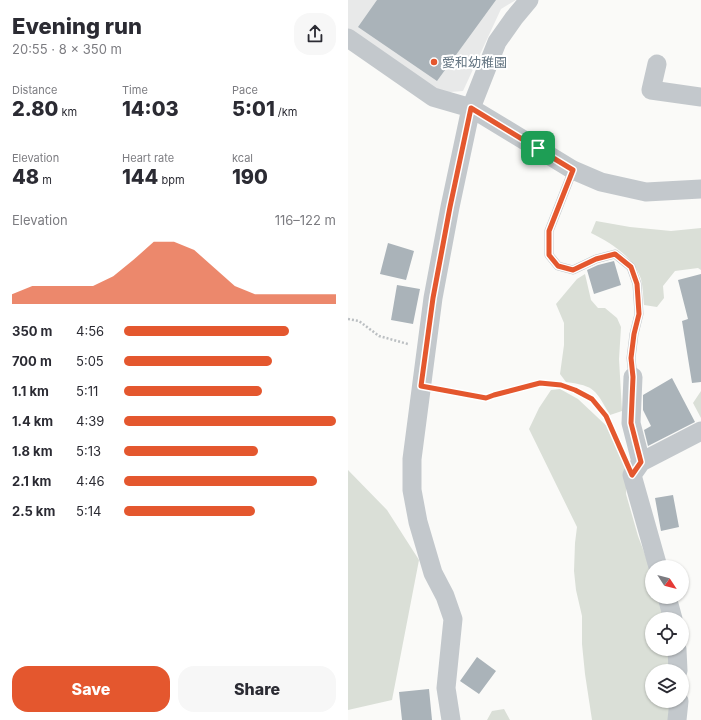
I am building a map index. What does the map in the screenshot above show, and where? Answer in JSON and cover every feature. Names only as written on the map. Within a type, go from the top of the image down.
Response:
[{"type":"street","points":[[451,720],[446,688],[453,619],[445,596],[433,573],[418,522],[412,490],[412,459],[433,298],[471,108],[497,42],[529,0]]},
{"type":"street","points":[[348,38],[433,97],[471,108],[573,170],[601,182],[646,192],[701,189]]},
{"type":"street","points":[[657,64],[652,90],[701,97]]},
{"type":"street","points":[[633,377],[631,423],[641,462]]},
{"type":"street","points":[[656,560],[632,475],[641,462],[701,431]]},
{"type":"street","points":[[677,720],[678,708]]},
{"type":"lane","points":[[573,170],[549,231],[549,255],[558,266],[573,270],[596,259],[615,254],[631,267],[637,284],[639,314],[634,334],[631,358],[633,377]]},
{"type":"path","points":[[348,319],[359,321],[379,336],[426,349]]},
{"type":"path","points":[[421,386],[486,398],[540,383],[561,385],[575,390],[592,399],[606,416],[612,432]]},
{"type":"shaded area","name":"愛和幼稚園","points":[[348,0],[516,0],[501,9],[463,91],[438,93],[348,32]]},
{"type":"shaded area","points":[[596,221],[630,227],[671,231],[701,228],[701,270],[698,268],[675,271],[663,286],[664,298],[657,307],[644,305],[642,282],[638,271],[627,257],[614,246],[591,233]]},
{"type":"shaded area","points":[[585,274],[591,300],[598,308],[605,308],[617,318],[621,327],[619,359],[622,411],[610,415],[594,391],[583,385],[566,382],[560,374],[564,345],[564,323],[556,304],[577,279]]},
{"type":"shaded area","points":[[560,389],[578,399],[612,431],[625,459],[627,476],[626,494],[638,536],[647,560],[645,560],[645,604],[663,604],[665,612],[645,612],[645,656],[670,656],[670,664],[645,664],[645,708],[672,708],[670,720],[592,720],[582,644],[582,616],[576,590],[574,571],[577,527],[529,429],[539,408],[551,390]]},
{"type":"shaded area","points":[[701,391],[701,418],[693,403]]},
{"type":"shaded area","points":[[348,470],[387,510],[419,560],[392,700],[348,710]]},
{"type":"shaded area","points":[[504,709],[510,720],[487,720],[492,711]]},
{"type":"building","name":"愛和幼稚園","points":[[377,0],[496,0],[437,81],[358,27]]},
{"type":"building","points":[[388,243],[414,251],[406,280],[380,274]]},
{"type":"building","points":[[614,261],[621,285],[594,294],[587,270],[598,265]]},
{"type":"building","points":[[701,274],[701,382],[692,383],[682,321],[688,319],[678,280]]},
{"type":"building","points":[[397,285],[420,289],[413,324],[391,320]]},
{"type":"building","points":[[672,378],[695,422],[648,446],[644,430],[651,426],[643,410],[643,395]]},
{"type":"building","points":[[673,495],[679,527],[661,531],[655,498]]},
{"type":"building","points":[[477,657],[496,671],[479,694],[460,681]]},
{"type":"building","points":[[429,689],[432,720],[402,720],[399,692]]},
{"type":"place","name":"愛和幼稚園","points":[[434,62]]},
{"type":"route","points":[[471,108],[538,148],[573,170],[549,231],[549,255],[558,266],[573,270],[596,259],[615,254],[631,267],[637,284],[639,314],[634,334],[631,358],[633,377],[631,423],[641,462],[632,475],[606,416],[592,399],[575,390],[561,385],[540,383],[486,398],[421,386],[433,298],[471,108]]}]
